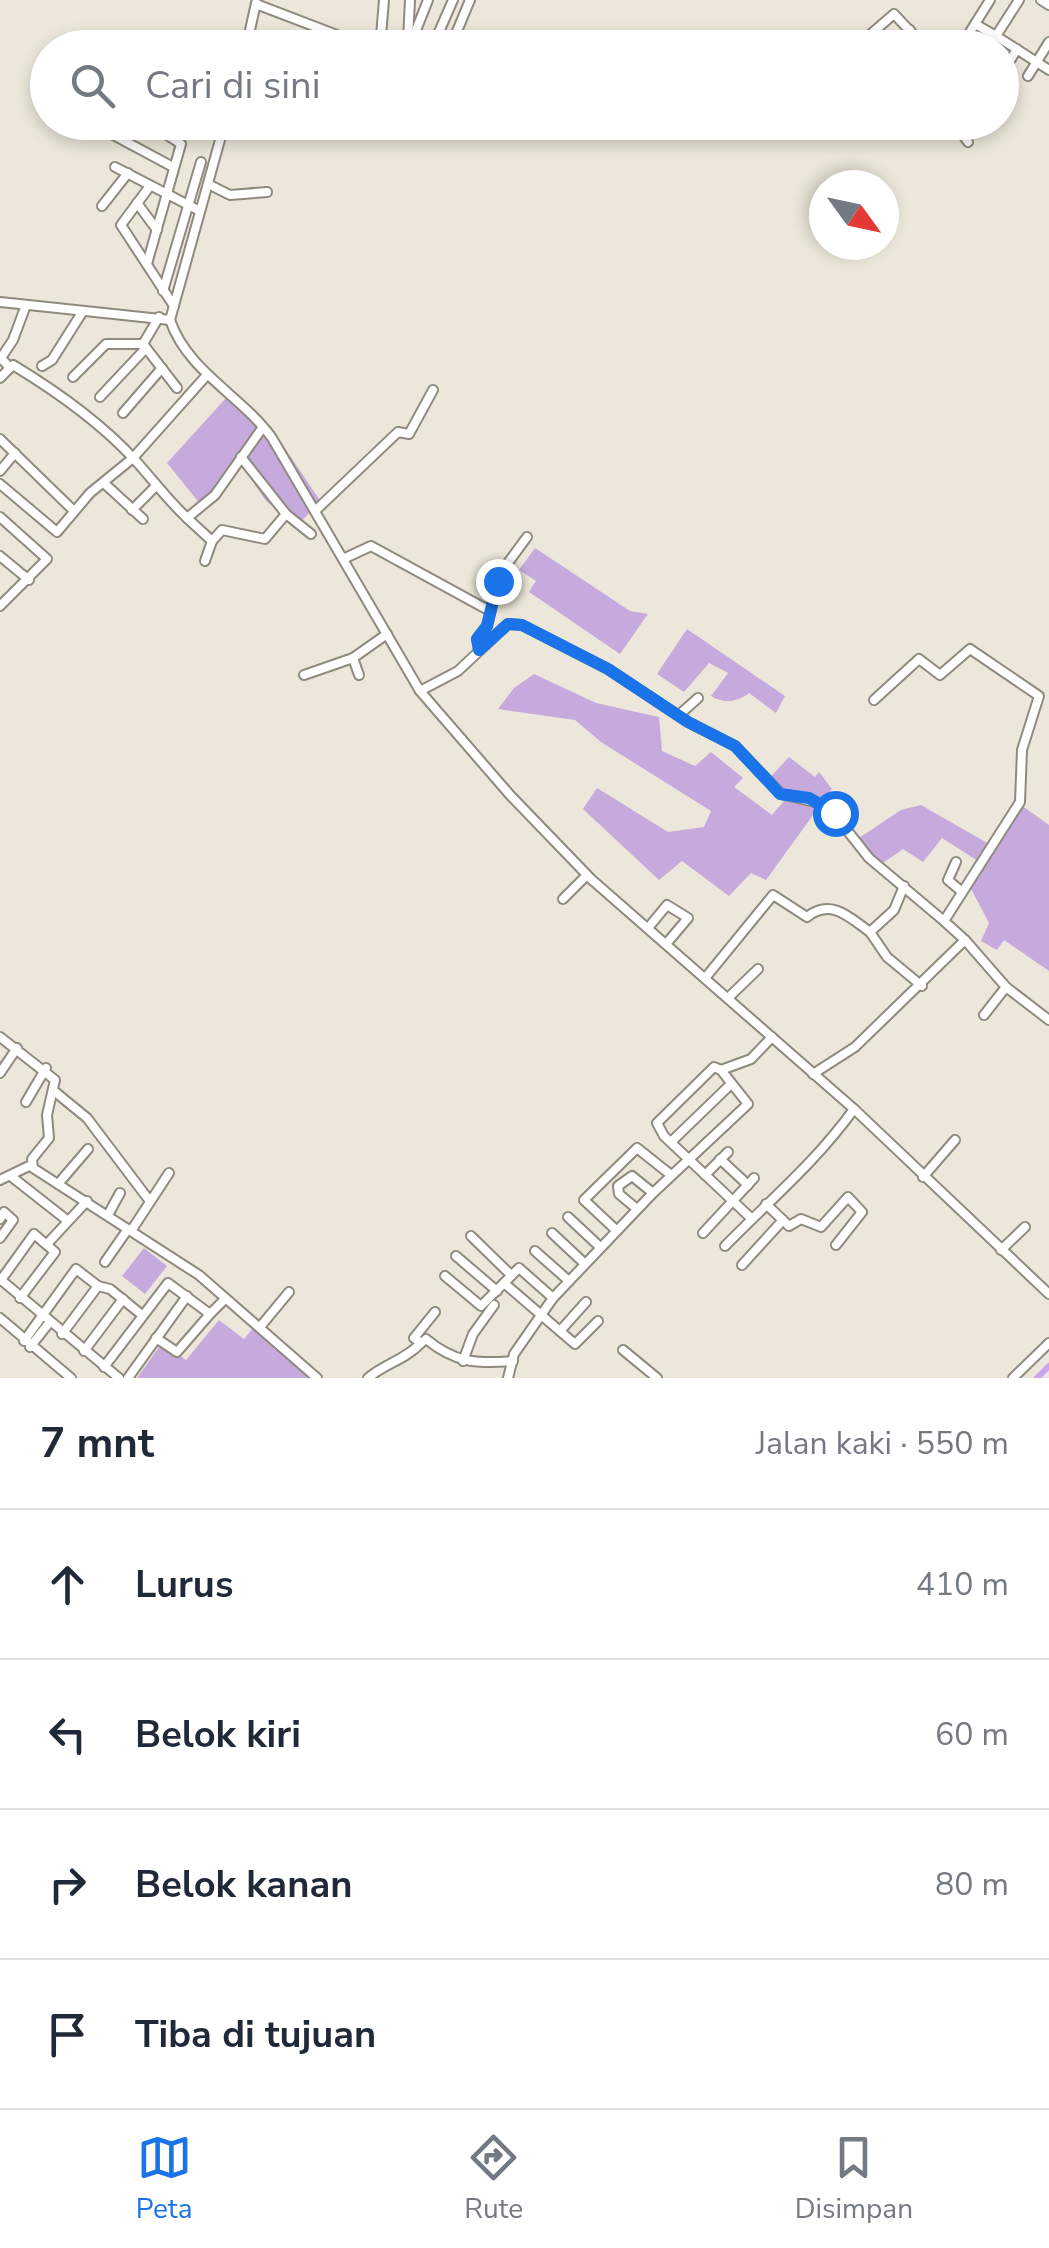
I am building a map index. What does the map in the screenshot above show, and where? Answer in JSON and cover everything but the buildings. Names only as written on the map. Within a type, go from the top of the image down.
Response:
[{"type":"street","points":[[382,30],[384,0]]},
{"type":"street","points":[[409,30],[410,0]]},
{"type":"street","points":[[416,30],[429,0],[451,4],[440,30]]},
{"type":"street","points":[[458,30],[470,0]]},
{"type":"street","points":[[971,30],[990,0]]},
{"type":"street","points":[[1000,30],[1019,0]]},
{"type":"street","points":[[251,30],[256,4],[325,30]]},
{"type":"street","points":[[876,30],[894,14],[910,30]]},
{"type":"street","points":[[975,24],[986,30]]},
{"type":"street","points":[[1028,76],[1049,42]]},
{"type":"street","points":[[1019,52],[1049,70]]},
{"type":"street","points":[[123,140],[173,167]]},
{"type":"street","points":[[148,264],[181,144],[175,140]]},
{"type":"street","points":[[168,299],[193,209],[208,184],[220,140]]},
{"type":"street","points":[[201,162],[193,209],[168,299],[170,320],[184,349],[206,376],[264,426],[420,691],[510,795],[587,874],[854,1109],[1049,1294]]},
{"type":"street","points":[[116,166],[193,209]]},
{"type":"street","points":[[102,206],[128,174]]},
{"type":"street","points":[[208,184],[230,195],[266,192]]},
{"type":"street","points":[[150,186],[121,225],[168,299]]},
{"type":"street","points":[[137,203],[157,230]]},
{"type":"street","points":[[0,302],[170,320]]},
{"type":"street","points":[[26,305],[14,340],[1,358],[8,367],[18,368],[78,410],[133,458],[154,487],[212,540]]},
{"type":"street","points":[[42,366],[52,360],[83,311]]},
{"type":"street","points":[[100,397],[144,346],[159,317]]},
{"type":"street","points":[[73,377],[106,344],[144,346],[178,388]]},
{"type":"street","points":[[0,378],[8,367]]},
{"type":"street","points":[[123,413],[162,368]]},
{"type":"street","points":[[0,484],[55,532],[133,458],[206,376]]},
{"type":"street","points":[[315,511],[398,432],[410,434],[432,390]]},
{"type":"street","points":[[187,518],[214,495],[264,426]]},
{"type":"street","points":[[0,439],[74,511]]},
{"type":"street","points":[[0,471],[16,453]]},
{"type":"street","points":[[242,457],[286,514],[311,534]]},
{"type":"street","points":[[104,484],[143,519]]},
{"type":"street","points":[[132,510],[154,487]]},
{"type":"street","points":[[206,561],[212,540],[222,530],[266,539],[286,514]]},
{"type":"street","points":[[0,518],[47,558],[0,606]]},
{"type":"street","points":[[479,650],[477,639],[487,626],[499,575],[527,537]]},
{"type":"street","points":[[344,560],[367,544],[490,611]]},
{"type":"street","points":[[0,556],[29,580]]},
{"type":"street","points":[[0,590],[9,598]]},
{"type":"street","points":[[420,691],[458,671],[508,624],[522,625],[608,669],[678,715],[735,746],[780,794],[826,805],[866,856],[965,940],[1006,987],[1049,1020]]},
{"type":"street","points":[[304,675],[353,658],[387,634]]},
{"type":"street","points":[[874,700],[919,659],[940,675],[970,649],[1039,696],[1022,750],[1023,794],[944,921]]},
{"type":"street","points":[[353,658],[360,675]]},
{"type":"street","points":[[678,715],[698,698]]},
{"type":"street","points":[[956,862],[948,880],[960,891]]},
{"type":"street","points":[[563,899],[587,874]]},
{"type":"street","points":[[870,932],[894,910],[904,886]]},
{"type":"street","points":[[706,977],[773,895],[808,917],[818,908],[837,908],[870,932],[887,957],[922,986]]},
{"type":"street","points":[[648,928],[667,905],[688,918],[666,944]]},
{"type":"street","points":[[813,1074],[855,1048],[965,940]]},
{"type":"street","points":[[729,998],[758,968]]},
{"type":"street","points":[[984,1015],[1006,987]]},
{"type":"street","points":[[0,1037],[46,1068],[56,1080],[48,1115],[48,1138],[31,1165],[0,1180]]},
{"type":"street","points":[[721,1070],[751,1059],[772,1038]]},
{"type":"street","points":[[0,1073],[17,1048]]},
{"type":"street","points":[[508,1378],[513,1361],[553,1298],[671,1175],[688,1159],[748,1103],[714,1066],[658,1120],[659,1129],[671,1142],[688,1159],[704,1175],[752,1219]]},
{"type":"street","points":[[26,1102],[46,1068]]},
{"type":"street","points":[[671,1142],[731,1084]]},
{"type":"street","points":[[54,1091],[103,1136],[150,1200]]},
{"type":"street","points":[[725,1246],[766,1204],[784,1193],[854,1109]]},
{"type":"street","points":[[924,1177],[956,1140]]},
{"type":"street","points":[[58,1184],[88,1148]]},
{"type":"street","points":[[616,1230],[584,1200],[637,1148],[671,1175]]},
{"type":"street","points":[[704,1175],[728,1152]]},
{"type":"street","points":[[703,1233],[751,1182],[720,1159]]},
{"type":"street","points":[[31,1165],[165,1250],[317,1378]]},
{"type":"street","points":[[105,1262],[169,1173]]},
{"type":"street","points":[[637,1209],[617,1192],[624,1180],[634,1176],[653,1193]]},
{"type":"street","points":[[12,1177],[68,1220]]},
{"type":"street","points":[[110,1214],[120,1193]]},
{"type":"street","points":[[766,1204],[789,1226],[800,1219],[820,1227],[848,1197],[862,1212],[836,1245]]},
{"type":"street","points":[[48,1244],[87,1201]]},
{"type":"street","points":[[0,1219],[4,1212],[13,1220],[0,1238]]},
{"type":"street","points":[[568,1217],[600,1247]]},
{"type":"street","points":[[742,1265],[783,1220]]},
{"type":"street","points":[[1001,1250],[1025,1227]]},
{"type":"street","points":[[552,1233],[584,1263]]},
{"type":"street","points":[[20,1298],[55,1252],[34,1234],[0,1280],[20,1298],[45,1320],[119,1378]]},
{"type":"street","points":[[471,1236],[511,1275]]},
{"type":"street","points":[[535,1251],[569,1281]]},
{"type":"street","points":[[456,1256],[576,1344],[598,1321]]},
{"type":"street","points":[[445,1276],[478,1306],[518,1268],[553,1298]]},
{"type":"street","points":[[27,1344],[76,1269],[98,1286],[106,1286],[142,1315]]},
{"type":"street","points":[[104,1367],[168,1283],[210,1314]]},
{"type":"street","points":[[62,1334],[98,1286]]},
{"type":"street","points":[[260,1327],[289,1292]]},
{"type":"street","points":[[128,1378],[187,1296]]},
{"type":"street","points":[[84,1351],[123,1299]]},
{"type":"street","points":[[156,1338],[176,1352],[226,1300]]},
{"type":"street","points":[[560,1331],[586,1302]]},
{"type":"street","points":[[463,1361],[472,1334],[494,1306]]},
{"type":"street","points":[[421,1343],[414,1338],[435,1312]]},
{"type":"street","points":[[0,1318],[71,1378]]},
{"type":"street","points":[[368,1378],[392,1361],[406,1358],[426,1340],[446,1355],[463,1361],[513,1361]]},
{"type":"street","points":[[1013,1378],[1049,1343]]},
{"type":"street","points":[[623,1350],[657,1378]]},
{"type":"shaded area","points":[[226,398],[270,426],[321,502],[297,525],[266,501],[240,463],[201,505],[167,463]]},
{"type":"shaded area","points":[[535,548],[630,611],[648,614],[620,654],[529,592],[536,581],[519,570]]},
{"type":"shaded area","points":[[687,629],[785,696],[776,713],[749,693],[730,701],[711,696],[728,673],[709,663],[684,692],[657,674]]},
{"type":"shaded area","points":[[534,674],[596,703],[659,717],[662,751],[695,766],[711,752],[743,778],[734,787],[772,815],[784,801],[765,783],[789,757],[815,777],[819,772],[832,789],[766,880],[751,873],[729,896],[682,861],[659,880],[583,809],[597,788],[668,832],[704,827],[711,811],[601,742],[575,720],[498,709],[514,688]]},
{"type":"shaded area","points":[[921,805],[996,848],[1021,805],[1049,825],[1049,971],[1004,940],[997,950],[981,941],[989,923],[969,885],[981,863],[942,838],[923,862],[903,849],[877,867],[853,842],[901,810]]},
{"type":"shaded area","points":[[144,1248],[167,1266],[145,1294],[122,1276]]},
{"type":"shaded area","points":[[219,1320],[244,1339],[254,1327],[311,1378],[137,1378],[162,1343],[186,1360]]},
{"type":"waterway","points":[[1037,1378],[1049,1366]]},
{"type":"route","points":[[498,581],[498,590],[490,602],[490,618],[477,639],[479,650],[508,624],[522,625],[608,669],[688,722],[735,746],[752,769],[780,794],[809,798],[835,813]]}]
